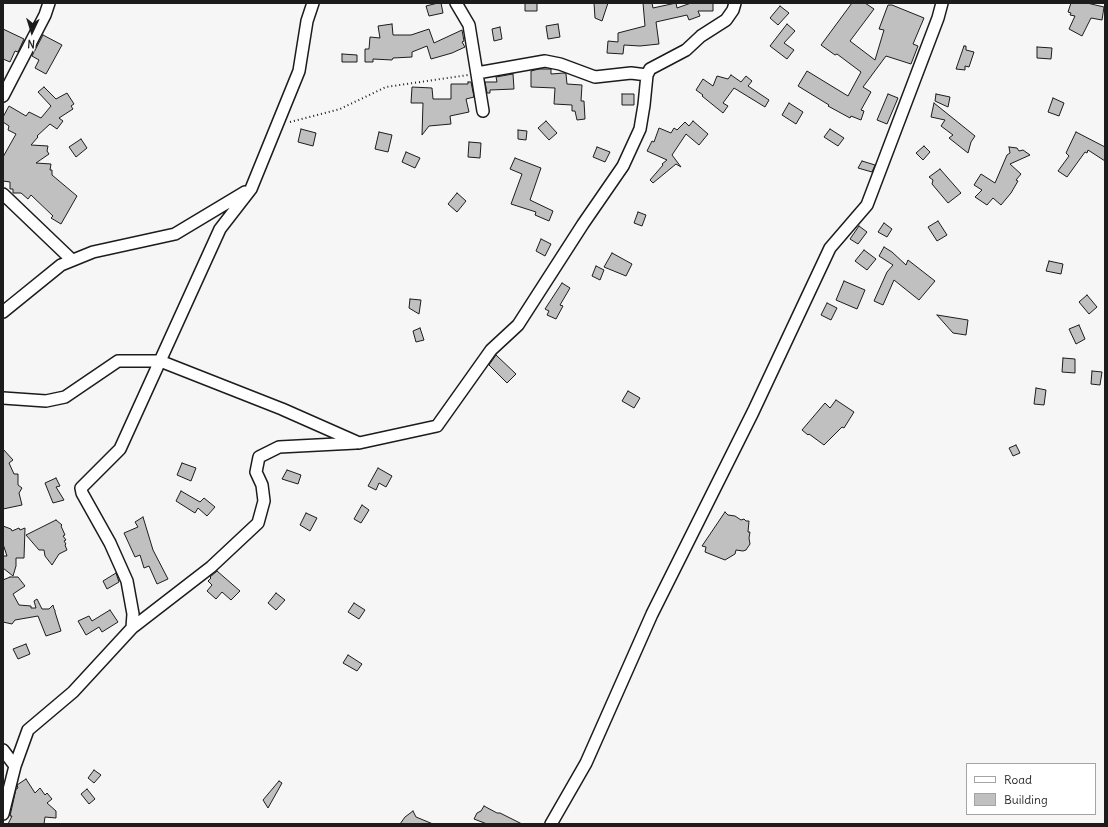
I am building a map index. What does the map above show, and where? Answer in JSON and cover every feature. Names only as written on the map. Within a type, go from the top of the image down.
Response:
[{"type":"street","points":[[3,96],[45,15],[49,3]]},
{"type":"street","points":[[132,628],[134,614],[127,581],[110,543],[82,493],[82,488],[120,449],[220,229],[251,189],[299,71],[307,21],[313,3]]},
{"type":"street","points":[[456,3],[469,25],[483,111]]},
{"type":"street","points":[[3,814],[15,766],[28,730],[73,692],[132,628],[211,567],[258,523],[264,501],[262,485],[256,472],[259,456],[279,447],[359,443],[437,426],[491,350],[518,325],[583,224],[623,166],[640,129],[647,75],[650,69],[686,50],[701,36],[726,20],[734,10],[735,3]]},
{"type":"street","points":[[551,824],[586,763],[652,614],[753,412],[830,248],[867,205],[938,18],[942,3]]},
{"type":"street","points":[[477,73],[545,61],[560,64],[595,77],[631,73],[647,75]]},
{"type":"street","points":[[3,312],[61,265],[93,252],[175,234],[251,189]]},
{"type":"street","points":[[3,194],[72,260]]},
{"type":"street","points":[[3,398],[46,401],[65,397],[118,361],[160,361],[282,409],[359,443]]},
{"type":"street","points":[[3,750],[15,766]]},
{"type":"path","points":[[277,126],[340,109],[386,87],[477,73]]},
{"type":"building","points":[[441,3],[443,13],[429,16],[426,6]]},
{"type":"building","points":[[525,3],[537,3],[537,11],[525,11]]},
{"type":"building","points":[[594,3],[608,3],[602,21],[595,18]]},
{"type":"building","points":[[643,3],[652,3],[653,8],[676,3],[677,8],[691,3],[713,3],[713,11],[698,11],[700,16],[689,20],[687,15],[656,22],[659,44],[640,46],[624,45],[623,54],[607,53],[608,41],[618,42],[618,33],[645,26]]},
{"type":"building","points":[[852,3],[865,3],[874,9],[850,41],[875,60],[884,30],[879,29],[888,5],[892,5],[924,18],[913,44],[918,46],[911,64],[886,56],[863,87],[871,92],[861,110],[864,111],[861,120],[851,116],[850,118],[828,106],[829,105],[798,86],[807,71],[848,96],[861,72],[837,54],[835,55],[821,45]]},
{"type":"building","points":[[1071,3],[1087,3],[1104,7],[1102,20],[1091,18],[1082,36],[1069,29],[1075,16],[1070,15],[1071,13],[1068,12]]},
{"type":"building","points":[[780,6],[789,13],[778,25],[770,18]]},
{"type":"building","points":[[392,24],[393,35],[411,35],[429,29],[434,43],[462,30],[464,41],[462,42],[465,47],[452,53],[431,59],[427,46],[412,52],[412,57],[393,58],[392,60],[373,59],[373,62],[365,62],[365,49],[369,49],[370,37],[380,38],[378,26]]},
{"type":"building","points":[[558,24],[560,37],[548,39],[546,26]]},
{"type":"building","points":[[787,24],[795,31],[784,43],[794,50],[787,59],[770,46]]},
{"type":"building","points":[[500,27],[502,39],[494,41],[492,29]]},
{"type":"building","points":[[3,29],[24,39],[18,52],[15,51],[10,62],[3,59]]},
{"type":"building","points":[[43,35],[62,45],[46,74],[35,68],[39,60],[32,56]]},
{"type":"building","points":[[964,46],[966,46],[966,50],[974,52],[969,67],[965,66],[965,70],[956,69]]},
{"type":"building","points":[[1037,47],[1052,48],[1051,59],[1037,58]]},
{"type":"building","points":[[342,54],[357,55],[357,62],[342,62]]},
{"type":"building","points":[[551,69],[551,74],[564,73],[566,74],[567,84],[582,85],[581,101],[584,101],[585,119],[577,120],[575,111],[572,111],[572,105],[554,104],[555,88],[531,87],[531,71]]},
{"type":"building","points":[[513,74],[514,89],[490,90],[490,93],[487,93],[485,82],[497,82],[496,77]]},
{"type":"building","points":[[731,75],[741,82],[746,76],[752,81],[748,86],[769,100],[765,107],[734,88],[723,103],[728,106],[723,113],[696,90],[703,79],[713,86],[717,76],[728,79]]},
{"type":"building","points":[[468,82],[471,82],[474,97],[466,99],[469,112],[450,116],[451,124],[429,126],[422,135],[423,103],[411,103],[412,87],[432,88],[433,99],[451,99],[451,84],[468,84]]},
{"type":"building","points":[[44,87],[56,99],[67,93],[74,104],[71,106],[73,109],[59,118],[63,121],[57,129],[50,124],[37,136],[38,137],[31,145],[48,146],[47,151],[49,154],[36,163],[51,164],[50,170],[52,170],[52,175],[77,196],[61,224],[51,218],[53,216],[31,195],[28,199],[21,193],[13,193],[13,189],[10,189],[10,182],[3,181],[3,157],[16,134],[8,130],[9,126],[3,122],[3,117],[9,106],[26,116],[29,112],[41,118],[51,106],[38,92]]},
{"type":"building","points":[[622,94],[634,94],[634,105],[622,105]]},
{"type":"building","points":[[888,94],[898,98],[887,124],[877,120]]},
{"type":"building","points":[[936,94],[950,97],[948,107],[935,101]]},
{"type":"building","points":[[1053,98],[1064,103],[1059,116],[1048,112]]},
{"type":"building","points":[[789,103],[803,112],[796,124],[782,115]]},
{"type":"building","points":[[934,103],[975,136],[971,142],[968,153],[949,138],[953,135],[941,126],[945,120],[931,117]]},
{"type":"building","points":[[546,121],[557,133],[549,140],[538,128]]},
{"type":"building","points":[[693,121],[708,134],[699,145],[686,134],[672,155],[681,167],[676,164],[653,183],[650,180],[663,165],[662,164],[667,160],[647,151],[652,141],[654,142],[659,128],[671,133],[674,128],[677,130],[685,122],[689,126]]},
{"type":"building","points":[[301,129],[316,133],[313,146],[298,142]]},
{"type":"building","points":[[830,129],[844,138],[838,146],[824,137]]},
{"type":"building","points":[[518,130],[527,131],[526,140],[518,139]]},
{"type":"building","points":[[379,132],[392,135],[388,152],[375,149]]},
{"type":"building","points":[[1076,132],[1105,147],[1105,161],[1088,150],[1067,177],[1058,171],[1069,156],[1066,153]]},
{"type":"building","points":[[81,139],[87,148],[76,157],[69,147]]},
{"type":"building","points":[[469,142],[481,143],[480,158],[468,157]]},
{"type":"building","points":[[924,146],[930,152],[923,160],[916,153]]},
{"type":"building","points":[[597,147],[610,152],[605,162],[593,157]]},
{"type":"building","points":[[1009,147],[1017,148],[1019,151],[1023,150],[1030,155],[1010,164],[1021,174],[1016,180],[1018,181],[1011,193],[1001,205],[993,198],[987,205],[975,197],[982,190],[974,185],[981,174],[995,183],[1007,155],[1010,153]]},
{"type":"building","points":[[406,152],[420,158],[415,168],[402,162]]},
{"type":"building","points":[[515,158],[541,168],[530,200],[553,211],[549,221],[535,215],[536,212],[511,204],[522,174],[510,169]]},
{"type":"building","points":[[862,161],[875,165],[872,172],[858,168]]},
{"type":"building","points":[[940,169],[961,193],[948,203],[932,184],[933,180],[929,177]]},
{"type":"building","points":[[457,193],[466,201],[457,212],[448,204]]},
{"type":"building","points":[[638,212],[646,215],[642,226],[634,223]]},
{"type":"building","points":[[938,221],[947,235],[937,241],[928,227]]},
{"type":"building","points":[[884,223],[892,229],[887,237],[878,232]]},
{"type":"building","points":[[859,226],[867,232],[858,244],[850,239]]},
{"type":"building","points":[[541,239],[551,244],[545,256],[536,251]]},
{"type":"building","points":[[884,247],[906,265],[908,260],[935,281],[919,300],[894,280],[883,305],[874,301],[887,272],[893,265],[879,256]]},
{"type":"building","points":[[864,250],[876,259],[867,270],[855,261]]},
{"type":"building","points":[[612,253],[632,264],[626,276],[604,267]]},
{"type":"building","points":[[1049,261],[1063,264],[1061,274],[1046,271]]},
{"type":"building","points":[[596,266],[604,270],[600,280],[592,276]]},
{"type":"building","points":[[844,281],[865,290],[857,309],[836,300]]},
{"type":"building","points":[[562,283],[570,288],[560,305],[563,306],[556,319],[547,315],[549,311],[545,309]]},
{"type":"building","points":[[1087,295],[1097,307],[1089,314],[1079,302]]},
{"type":"building","points":[[410,299],[421,300],[419,314],[409,308]]},
{"type":"building","points":[[827,303],[837,308],[831,320],[821,315]]},
{"type":"building","points":[[937,315],[968,320],[966,335],[953,333]]},
{"type":"building","points":[[1079,325],[1085,339],[1076,344],[1069,329]]},
{"type":"building","points":[[420,328],[424,340],[416,342],[413,331]]},
{"type":"building","points":[[496,355],[516,374],[507,383],[489,365]]},
{"type":"building","points":[[1063,358],[1075,359],[1075,373],[1062,372]]},
{"type":"building","points":[[1092,371],[1102,372],[1100,385],[1091,384]]},
{"type":"building","points":[[1036,388],[1046,390],[1044,405],[1034,404]]},
{"type":"building","points":[[628,391],[640,398],[634,408],[622,401]]},
{"type":"building","points":[[836,400],[854,412],[844,428],[842,427],[824,445],[802,430],[825,403],[830,408]]},
{"type":"building","points":[[1016,445],[1020,453],[1013,456],[1009,448]]},
{"type":"building","points":[[3,449],[13,460],[9,463],[14,474],[18,474],[18,485],[22,488],[19,493],[22,505],[3,509]]},
{"type":"building","points":[[182,463],[196,468],[191,481],[177,475]]},
{"type":"building","points":[[378,468],[392,476],[386,487],[379,483],[376,490],[368,486]]},
{"type":"building","points":[[287,470],[301,475],[298,484],[282,479]]},
{"type":"building","points":[[56,478],[60,486],[56,487],[64,500],[53,503],[45,483]]},
{"type":"building","points":[[181,491],[200,502],[204,498],[215,507],[207,516],[198,508],[195,513],[176,501]]},
{"type":"building","points":[[362,505],[369,510],[361,523],[354,519]]},
{"type":"building","points":[[725,512],[728,515],[735,516],[741,520],[744,519],[749,521],[748,532],[750,532],[750,544],[746,550],[736,550],[735,554],[725,560],[705,552],[706,547],[702,546]]},
{"type":"building","points":[[306,513],[317,518],[310,531],[300,525]]},
{"type":"building","points":[[143,517],[153,550],[168,579],[157,584],[149,566],[144,568],[140,555],[135,557],[124,533],[138,527],[135,522]]},
{"type":"building","points":[[56,520],[62,525],[67,550],[59,554],[52,565],[45,556],[44,550],[39,550],[26,535]]},
{"type":"building","points":[[3,526],[11,529],[12,531],[19,528],[20,530],[25,528],[24,558],[16,558],[16,566],[13,576],[3,568],[3,556],[7,556],[3,544]]},
{"type":"building","points":[[217,571],[240,591],[231,600],[222,592],[216,599],[207,591],[212,585],[208,581],[211,578],[210,577]]},
{"type":"building","points":[[116,573],[119,582],[107,589],[103,581]]},
{"type":"building","points":[[10,577],[18,577],[25,586],[13,594],[19,605],[36,608],[34,601],[37,599],[42,609],[49,609],[53,605],[61,631],[46,636],[38,616],[15,620],[12,624],[3,622],[3,580]]},
{"type":"building","points":[[276,593],[285,600],[276,610],[268,603]]},
{"type":"building","points":[[354,603],[365,610],[359,619],[348,612]]},
{"type":"building","points":[[110,610],[118,622],[102,632],[99,627],[86,635],[78,621],[89,616],[92,621]]},
{"type":"building","points":[[26,644],[30,654],[18,659],[13,649]]},
{"type":"building","points":[[348,655],[362,664],[357,671],[343,663]]},
{"type":"building","points":[[94,770],[101,775],[94,783],[88,778]]},
{"type":"building","points":[[26,779],[35,793],[40,788],[45,795],[47,793],[52,799],[47,803],[56,811],[56,818],[45,817],[44,824],[8,824],[12,816],[10,816],[16,789],[18,788],[17,785]]},
{"type":"building","points":[[279,781],[282,783],[268,808],[263,800]]},
{"type":"building","points":[[87,789],[95,799],[89,804],[81,794]]},
{"type":"building","points":[[484,806],[522,824],[487,824],[474,819],[477,813],[481,811]]},
{"type":"building","points":[[413,811],[416,817],[433,824],[400,824],[405,817]]}]
